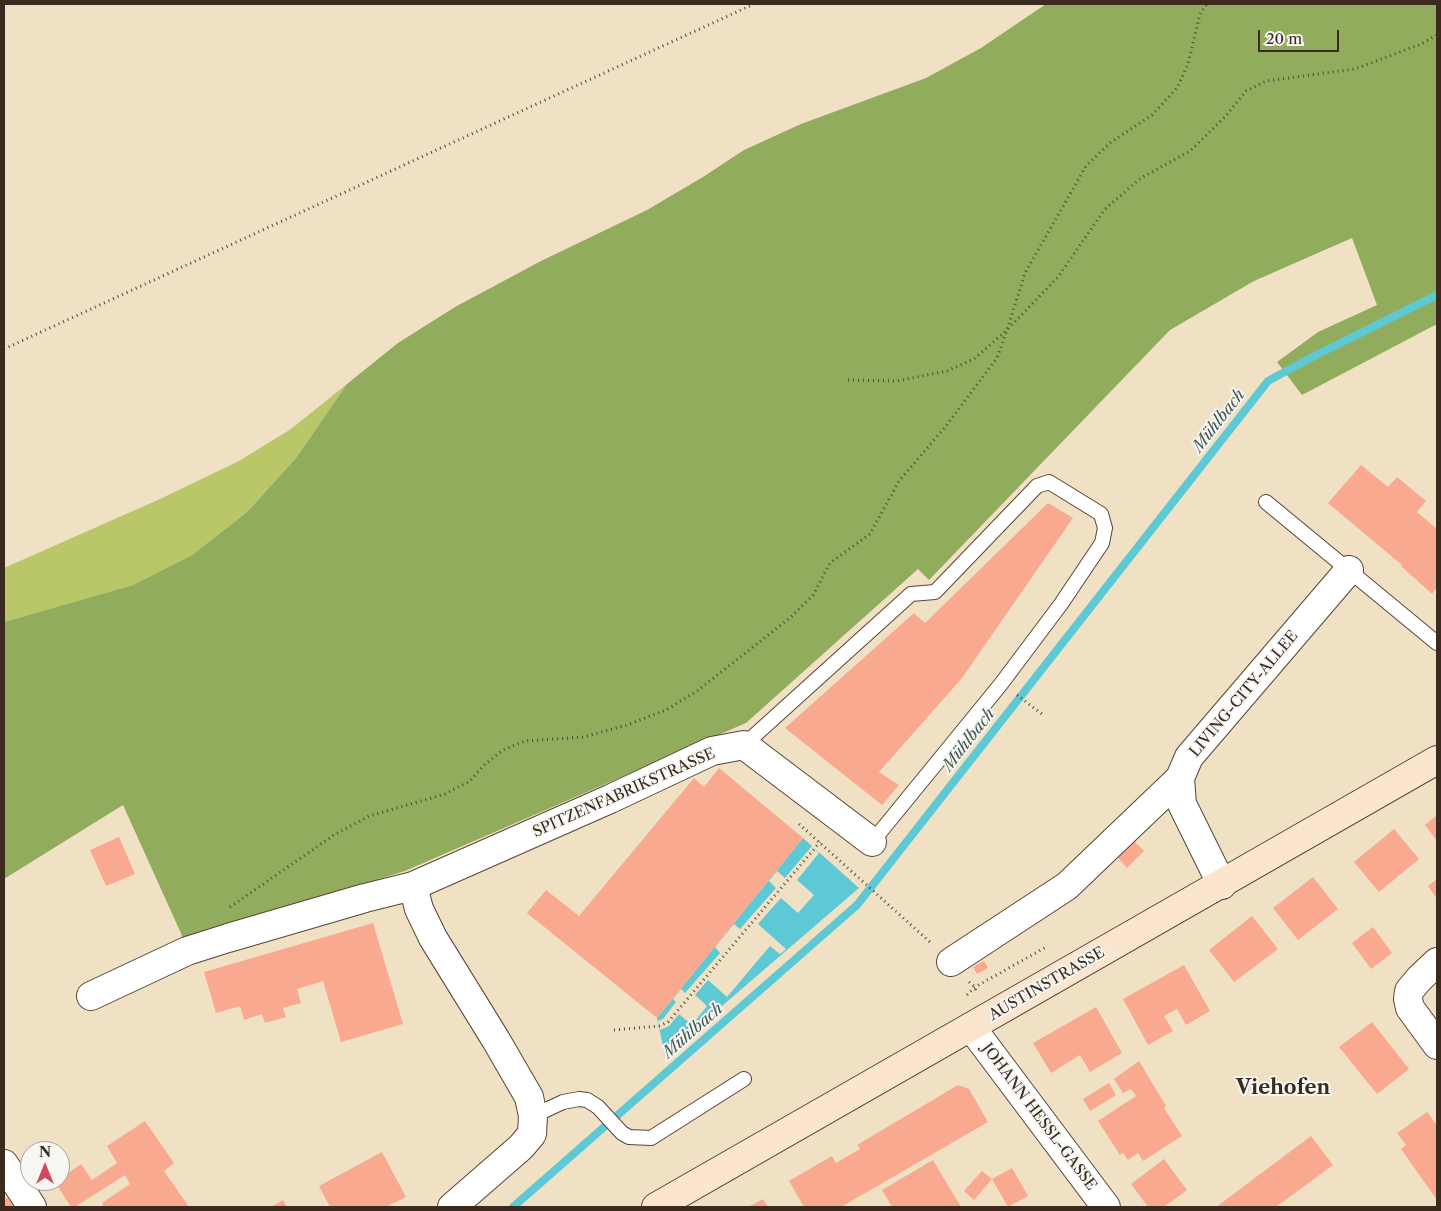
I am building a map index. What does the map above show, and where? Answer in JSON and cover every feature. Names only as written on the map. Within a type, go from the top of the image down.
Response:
[{"type":"main road","name":"AUSTINSTRASSE","points":[[656,1207],[1222,885],[1437,760]]},
{"type":"street","name":"LIVING-CITY-ALLEE","points":[[1180,778],[1190,757],[1349,570]]},
{"type":"street","points":[[744,745],[872,842]]},
{"type":"street","name":"SPITZENFABRIKSTRASSE","points":[[91,996],[203,946],[364,898],[413,886],[602,803],[712,751],[744,745]]},
{"type":"street","points":[[1180,778],[1182,804],[1222,885]]},
{"type":"street","points":[[951,962],[1067,886],[1180,778]]},
{"type":"street","points":[[413,886],[418,909],[433,938],[529,1097],[533,1116],[532,1134],[521,1147],[452,1207]]},
{"type":"street","points":[[1437,962],[1429,968],[1409,991],[1408,999],[1410,1008],[1437,1045]]},
{"type":"street","name":"JOHANN HESSL-GASSE","points":[[971,1027],[1106,1207]]},
{"type":"street","points":[[4,1164],[32,1207]]},
{"type":"lane","points":[[744,745],[911,594],[936,592],[1037,486],[1049,482],[1101,514],[1105,528],[1102,543],[1061,604],[1001,684],[872,842]]},
{"type":"lane","points":[[1266,502],[1437,643]]},
{"type":"lane","points":[[533,1116],[563,1102],[579,1099],[587,1100],[598,1107],[622,1133],[629,1137],[651,1138],[744,1079]]},
{"type":"path","points":[[4,349],[754,4]]},
{"type":"path","points":[[223,912],[334,835],[369,816],[445,794],[470,781],[484,765],[503,750],[525,742],[584,737],[627,725],[666,710],[697,691],[790,618],[813,595],[830,563],[870,534],[899,481],[946,426],[997,358],[1008,330],[1024,273],[1086,166],[1111,142],[1152,115],[1177,88],[1188,64],[1200,14],[1208,4]]},
{"type":"path","points":[[848,380],[897,381],[947,371],[974,359],[1008,330],[1058,277],[1105,209],[1141,178],[1190,151],[1225,117],[1246,91],[1266,81],[1355,69],[1421,44],[1437,35]]},
{"type":"path","points":[[1031,706],[1042,714]]},
{"type":"path","points":[[614,1030],[659,1026],[668,1022],[820,842]]},
{"type":"path","points":[[858,878],[951,962],[975,987]]},
{"type":"green space","points":[[1046,4],[1437,4],[1437,324],[1302,395],[1277,362],[1318,332],[1377,305],[1352,238],[1254,281],[1170,330],[929,580],[918,569],[746,723],[405,871],[184,940],[123,805],[4,879],[4,622],[133,585],[192,555],[247,512],[296,458],[347,384],[398,343],[455,307],[541,261],[647,210],[744,150],[801,124],[926,78],[981,48]]},
{"type":"green space","points":[[347,384],[296,458],[247,512],[192,555],[133,585],[4,622],[4,568],[160,499],[239,461],[291,429]]},
{"type":"water","points":[[803,838],[859,888],[665,1055],[657,1018]]},
{"type":"pier","points":[[812,846],[819,853],[797,880],[814,895],[798,913],[781,898],[758,924],[786,949],[780,954],[770,946],[727,997],[708,980],[695,995],[707,1006],[692,1025],[679,1014],[669,1026],[660,1030],[658,1021],[663,1019],[676,1002],[673,999],[681,989],[685,993],[720,953],[715,947],[734,924],[740,929],[776,888],[769,881],[777,871],[785,878]]},
{"type":"building","points":[[1361,465],[1388,487],[1397,477],[1426,501],[1417,512],[1437,529],[1437,587],[1432,594],[1402,565],[1328,503]]},
{"type":"building","points":[[1048,503],[1073,518],[962,678],[879,772],[899,785],[882,805],[785,728],[914,613],[925,623]]},
{"type":"building","points":[[719,768],[803,838],[657,1018],[527,913],[546,890],[579,916],[694,778],[704,787]]},
{"type":"building","points":[[1437,815],[1437,841],[1425,825]]},
{"type":"building","points":[[1394,829],[1419,859],[1379,892],[1354,862]]},
{"type":"building","points":[[119,837],[135,874],[106,886],[90,850]]},
{"type":"building","points":[[1133,840],[1144,851],[1127,868],[1116,856]]},
{"type":"building","points":[[1313,877],[1338,909],[1298,940],[1273,908]]},
{"type":"building","points":[[1437,879],[1437,899],[1428,886]]},
{"type":"building","points":[[1252,916],[1278,949],[1234,982],[1209,950]]},
{"type":"building","points":[[373,923],[403,1024],[341,1042],[323,981],[297,989],[301,1003],[283,1008],[286,1017],[265,1023],[262,1014],[244,1020],[240,1006],[216,1013],[204,972]]},
{"type":"building","points":[[1373,927],[1392,953],[1371,969],[1352,943]]},
{"type":"building","points":[[984,961],[988,968],[977,974],[973,967]]},
{"type":"building","points":[[1184,965],[1210,1011],[1186,1025],[1177,1009],[1164,1016],[1173,1031],[1148,1045],[1123,999]]},
{"type":"building","points":[[1096,1007],[1122,1053],[1090,1072],[1080,1055],[1051,1073],[1033,1043]]},
{"type":"building","points":[[1372,1022],[1409,1069],[1377,1094],[1339,1047]]},
{"type":"building","points":[[1139,1061],[1166,1106],[1164,1108],[1182,1136],[1143,1161],[1138,1153],[1128,1160],[1123,1153],[1120,1155],[1098,1121],[1136,1096],[1131,1089],[1123,1093],[1114,1079]]},
{"type":"building","points":[[1109,1083],[1116,1095],[1090,1111],[1083,1099]]},
{"type":"building","points":[[958,1085],[969,1089],[988,1122],[841,1207],[804,1207],[789,1181],[832,1156],[836,1163],[860,1149],[857,1145]]},
{"type":"building","points":[[1427,1112],[1437,1123],[1437,1200],[1401,1149],[1406,1145],[1397,1133]]},
{"type":"building","points":[[145,1121],[174,1163],[164,1171],[189,1207],[104,1207],[102,1203],[130,1184],[125,1175],[75,1207],[71,1207],[61,1191],[70,1191],[70,1172],[81,1164],[92,1180],[117,1163],[107,1146]]},
{"type":"building","points":[[1311,1136],[1333,1165],[1276,1207],[1216,1207]]},
{"type":"building","points":[[382,1152],[406,1197],[386,1207],[330,1207],[319,1186]]},
{"type":"building","points":[[1164,1159],[1187,1190],[1164,1207],[1148,1207],[1131,1184]]},
{"type":"building","points":[[933,1160],[961,1207],[892,1207],[882,1190]]},
{"type":"building","points":[[1012,1168],[1028,1196],[1008,1207],[992,1179]]},
{"type":"building","points":[[982,1171],[992,1179],[974,1200],[964,1191]]},
{"type":"building","points":[[11,1196],[18,1207],[4,1207],[4,1200]]},
{"type":"building","points":[[763,1199],[768,1207],[748,1207]]},
{"type":"building","points":[[283,1200],[287,1207],[271,1207]]},
{"type":"waterway","name":"Mühlbach","points":[[513,1207],[857,905],[1268,381],[1437,295]]},
{"type":"district","name":"Viehofen","points":[[1283,1088]]}]
